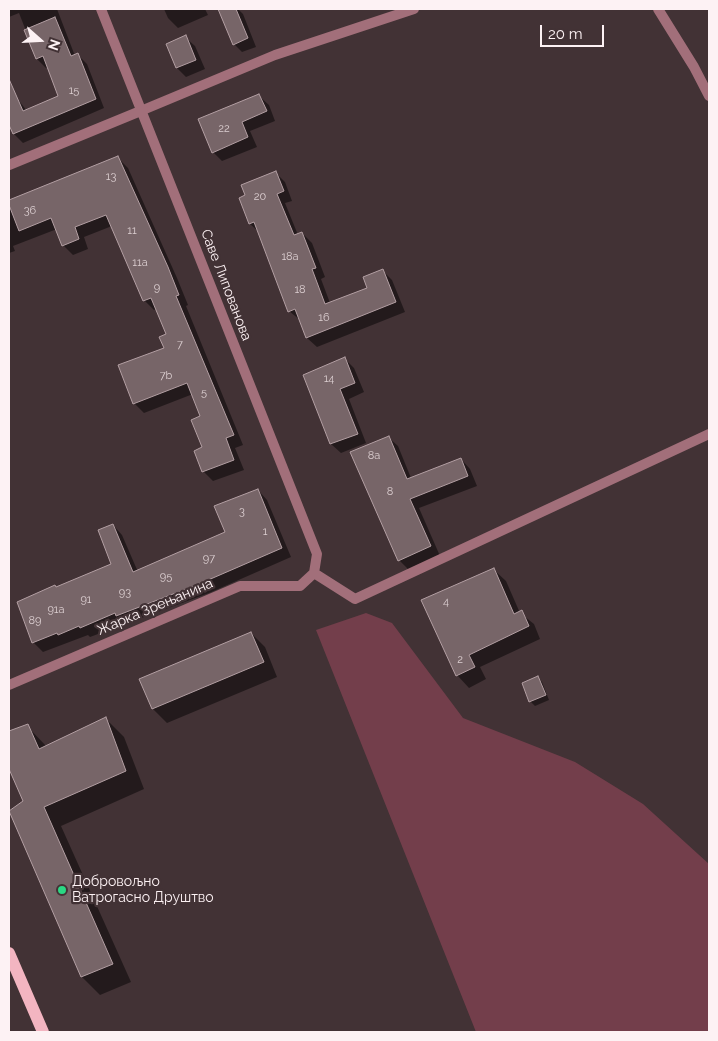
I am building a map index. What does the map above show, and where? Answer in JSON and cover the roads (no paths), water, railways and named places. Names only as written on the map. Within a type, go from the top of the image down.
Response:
[{"type":"main road","points":[[9,953],[43,1032]]},
{"type":"street","name":"Саве Липованова","points":[[101,9],[143,110],[317,554],[314,573]]},
{"type":"street","points":[[9,165],[275,55],[414,9]]},
{"type":"street","points":[[658,9],[694,67],[709,96]]},
{"type":"street","points":[[314,573],[355,599],[709,434]]},
{"type":"street","name":"Жарка Зрењанина","points":[[9,685],[240,586],[300,586],[314,573]]},
{"type":"place","name":"Добровољно Ватрогасно Друштво","points":[[62,890]]}]
